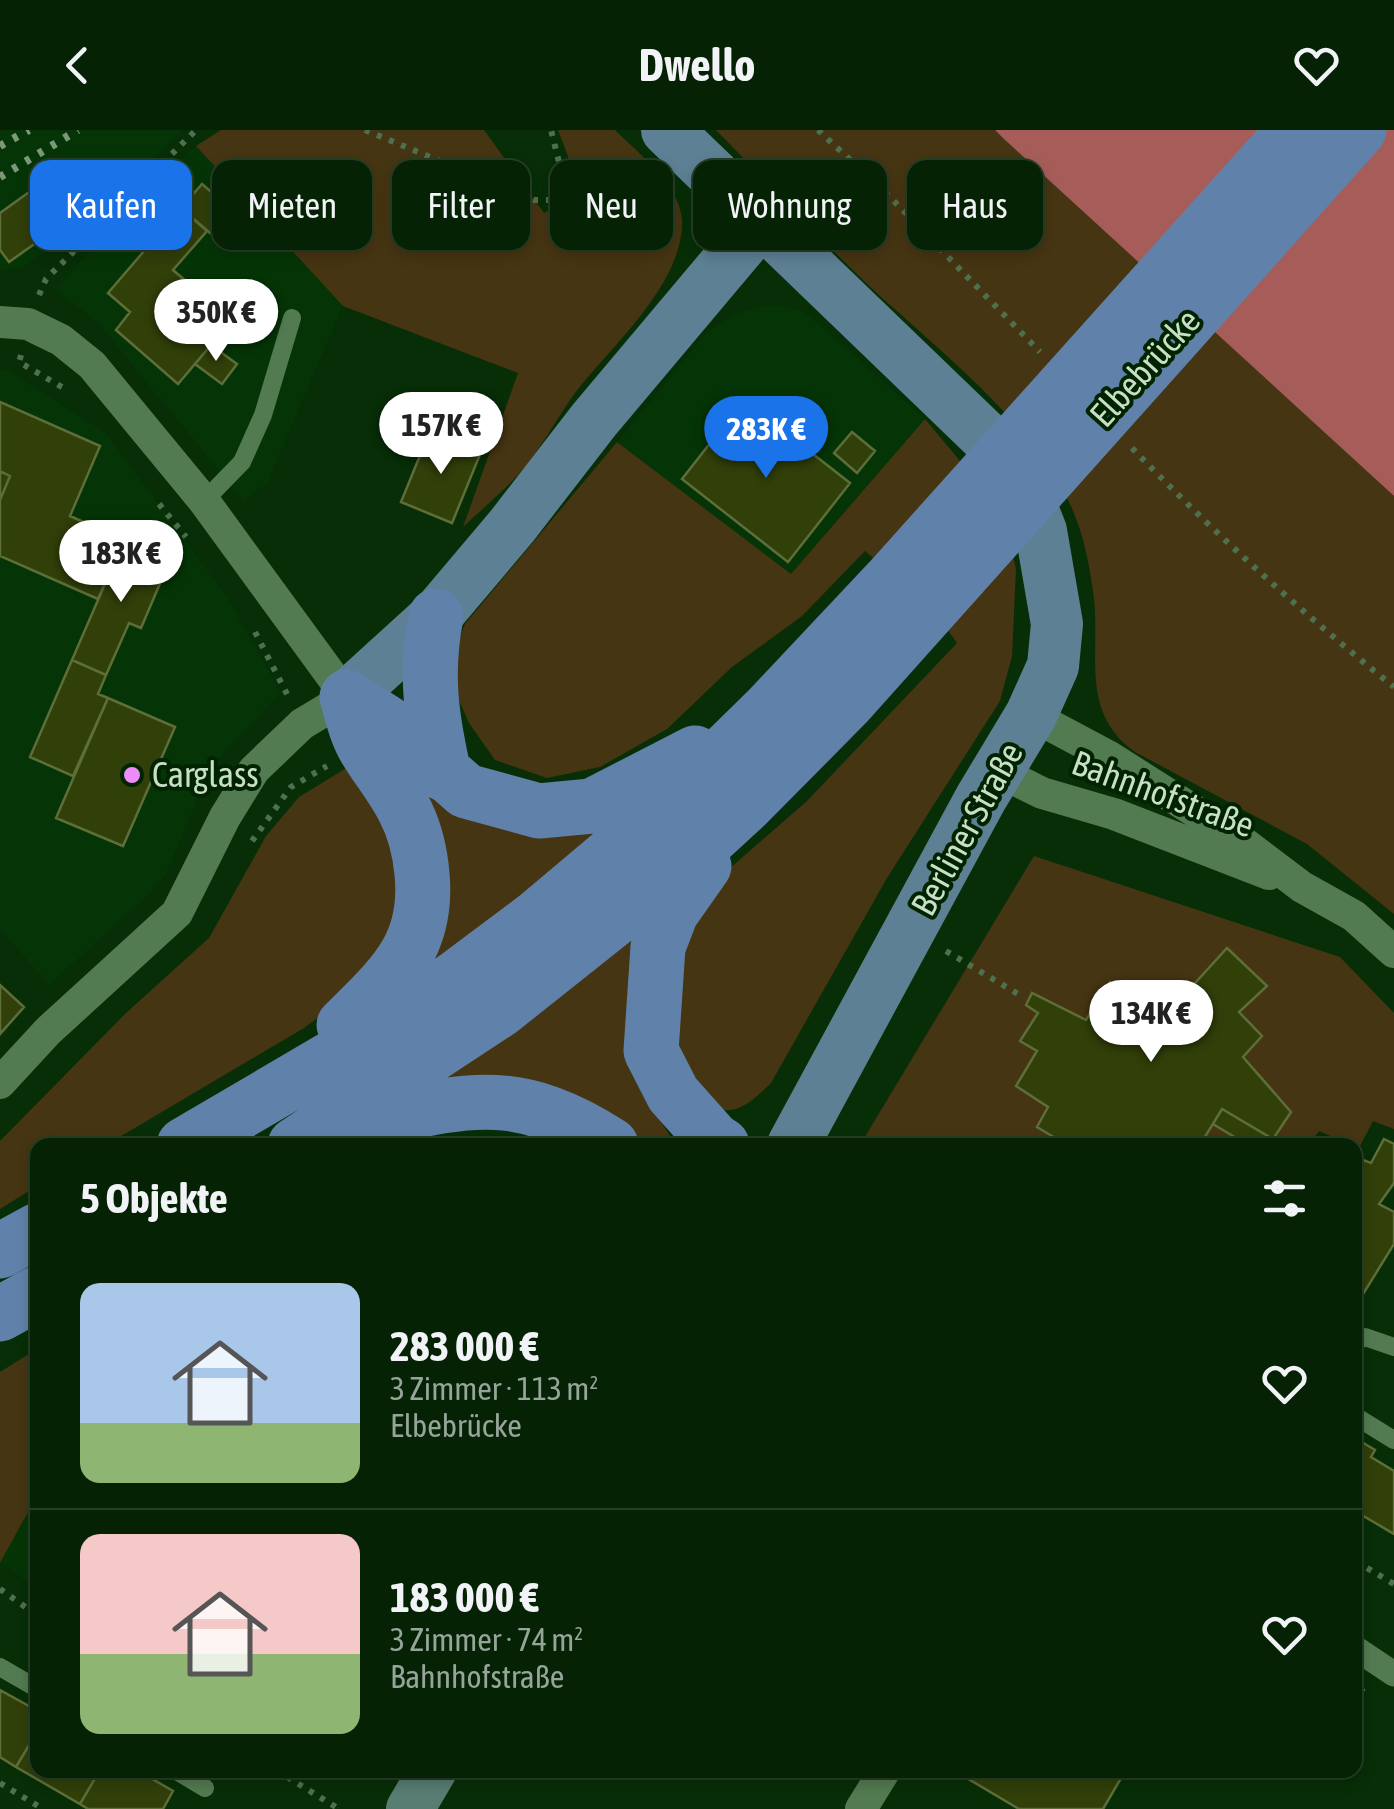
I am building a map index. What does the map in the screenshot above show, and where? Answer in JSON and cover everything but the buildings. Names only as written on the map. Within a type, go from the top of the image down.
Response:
[{"type":"highway","name":"Elbebrücke","points":[[912,592],[1294,130]]},
{"type":"highway","name":"Elbebrücke","points":[[912,592],[1360,130]]},
{"type":"highway","points":[[196,1138],[379,1030],[457,978],[537,917],[677,799],[767,711],[912,592]]},
{"type":"highway","points":[[308,1138],[500,1010],[671,874],[748,804],[848,703],[912,592]]},
{"type":"highway","points":[[436,616],[428,659],[432,719],[444,774]]},
{"type":"highway","points":[[324,711],[392,726],[466,791],[539,811],[592,806],[657,775],[767,711]]},
{"type":"highway","points":[[277,1090],[383,988],[418,934],[425,901],[420,852],[405,809],[363,744],[324,711]]},
{"type":"highway","points":[[715,1138],[673,1094],[651,1051],[658,947],[670,913],[748,804]]},
{"type":"highway","points":[[310,1138],[470,1101],[495,1100],[548,1111],[598,1138]]},
{"type":"highway","points":[[0,1252],[30,1235]]},
{"type":"highway","points":[[0,1314],[30,1297]]},
{"type":"main road","name":"Berliner Straße","points":[[667,130],[699,160]]},
{"type":"main road","points":[[324,711],[436,616],[737,250]]},
{"type":"main road","name":"Berliner Straße","points":[[793,250],[990,440],[1026,493],[1041,531],[1057,624],[1053,666],[1031,716],[797,1138]]},
{"type":"main road","points":[[410,1809],[428,1778]]},
{"type":"street","points":[[0,1083],[48,1031],[177,913],[225,817],[254,770],[324,711],[204,501],[92,365],[61,340],[14,323]]},
{"type":"street","name":"Bahnhofstraße","points":[[1031,716],[1108,756],[1240,840],[1302,887]]},
{"type":"street","name":"Bahnhofstraße","points":[[998,771],[1042,793],[1114,814],[1302,887],[1354,916],[1394,952]]},
{"type":"street","points":[[1362,1653],[1394,1674]]},
{"type":"street","points":[[869,1806],[881,1778]]},
{"type":"lane","points":[[204,501],[242,462],[263,416],[292,318]]},
{"type":"lane","points":[[1362,1338],[1394,1346]]},
{"type":"lane","points":[[1362,1420],[1394,1440]]},
{"type":"lane","points":[[0,1668],[30,1685]]},
{"type":"lane","points":[[189,1778],[206,1788]]},
{"type":"path","points":[[14,323],[46,280],[196,130]]},
{"type":"path","points":[[365,130],[534,200],[556,200],[565,186],[551,130]]},
{"type":"path","points":[[20,362],[77,399]]},
{"type":"path","points":[[158,502],[190,542]]},
{"type":"path","points":[[253,629],[324,711],[327,766]]},
{"type":"path","points":[[196,874],[250,844],[291,787],[338,760]]},
{"type":"path","points":[[938,947],[1018,994]]},
{"type":"path","points":[[1362,1564],[1394,1584]]},
{"type":"path","points":[[1,1593],[30,1611]]},
{"type":"path","points":[[289,1778],[339,1809]]},
{"type":"path","points":[[0,1783],[43,1809]]},
{"type":"shaded area","points":[[0,130],[181,130],[155,160],[30,160],[30,250],[48,250],[22,268],[0,270]]},
{"type":"shaded area","points":[[221,130],[484,130],[506,160],[392,160],[392,250],[530,250],[530,194],[544,213],[550,209],[550,250],[673,250],[673,192],[682,220],[679,244],[659,290],[643,313],[575,393],[526,466],[463,527],[518,373],[343,306],[292,250],[372,250],[372,160],[212,160],[212,163],[196,146]]},
{"type":"shaded area","points":[[558,130],[615,130],[646,160],[569,160]]},
{"type":"shaded area","points":[[716,130],[995,130],[1028,160],[907,160],[907,250],[1043,250],[1043,174],[1394,496],[1394,914],[1307,844],[1135,752],[1106,720],[1096,683],[1094,599],[1086,551],[1075,515],[1053,473],[1006,414],[833,250],[887,250],[887,160],[745,160]]},
{"type":"shaded area","points":[[995,130],[1394,130],[1394,496],[1043,175],[1043,160],[1027,160]]},
{"type":"shaded area","points":[[196,146],[212,163],[212,250],[292,250],[343,306],[267,484],[243,500],[99,324],[55,289],[92,250],[192,250],[192,160],[180,160]]},
{"type":"shaded area","points":[[761,305],[801,311],[925,419],[791,574],[617,442],[707,332]]},
{"type":"shaded area","points":[[0,370],[9,371],[106,433],[227,597],[281,692],[210,769],[166,874],[49,985],[0,929]]},
{"type":"shaded area","points":[[925,419],[976,480],[1006,525],[1016,569],[1012,656],[1000,701],[887,878],[771,1083],[740,1107],[711,1107],[686,1092],[661,990],[706,889],[807,801],[957,643],[931,607],[865,551],[802,616],[732,667],[667,729],[600,767],[547,778],[495,760],[469,723],[446,671],[465,624],[617,442],[791,574]]},
{"type":"shaded area","points":[[392,739],[608,834],[412,984]]},
{"type":"shaded area","points":[[348,767],[390,824],[403,888],[395,938],[362,985],[304,1028],[118,1138],[30,1138],[30,1190],[0,1209],[0,1141],[126,1013],[209,938],[266,836],[299,797]]},
{"type":"shaded area","points":[[1034,856],[1340,957],[1394,1013],[1394,1129],[1373,1121],[1362,1142],[1362,1138],[1335,1138],[1319,1131],[1314,1138],[864,1138]]},
{"type":"shaded area","points":[[651,916],[655,1112],[672,1138],[638,1138],[612,1120],[417,1094]]},
{"type":"shaded area","points":[[30,1353],[30,1509],[0,1563],[0,1372]]},
{"type":"shaded area","points":[[30,1509],[30,1584],[1,1562]]},
{"type":"railway","points":[[0,146],[29,130]]},
{"type":"railway","points":[[0,177],[78,130]]},
{"type":"place","name":"Carglass","points":[[132,775]]}]
